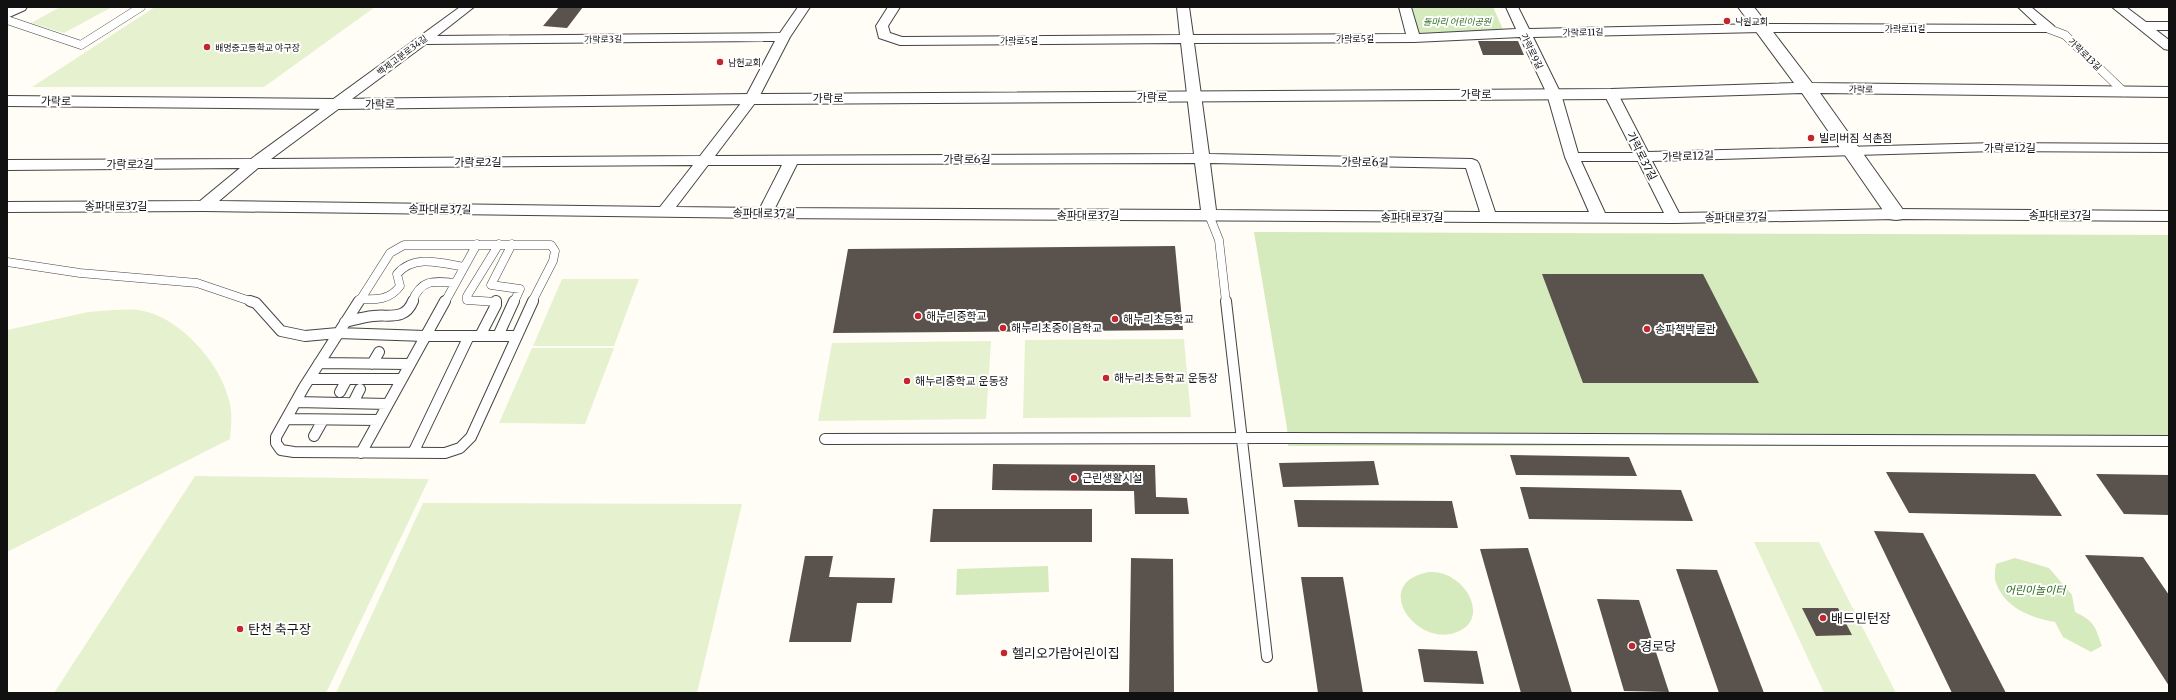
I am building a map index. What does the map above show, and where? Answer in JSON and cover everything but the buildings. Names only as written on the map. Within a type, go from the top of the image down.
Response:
[{"type":"street","points":[[7,13],[18,7]]},
{"type":"street","name":"백제고분로34길","points":[[336,104],[421,40],[468,7]]},
{"type":"street","points":[[665,212],[703,160],[751,99],[784,37],[804,7]]},
{"type":"street","name":"가락로5길","points":[[894,7],[882,26],[884,35],[900,41],[1414,38],[1523,33]]},
{"type":"street","points":[[1183,7],[1209,216]]},
{"type":"street","points":[[1405,7],[1414,38]]},
{"type":"street","name":"가락로9길","points":[[1512,7],[1523,33],[1554,94]]},
{"type":"street","points":[[1746,7],[1852,150],[1896,214]]},
{"type":"street","name":"가락로13길","points":[[2024,7],[2049,28]]},
{"type":"street","points":[[2118,7],[2169,46]]},
{"type":"street","points":[[2143,26],[2169,26]]},
{"type":"street","name":"가락로11길","points":[[1523,33],[1762,28],[2049,28]]},
{"type":"street","name":"가락로3길","points":[[421,40],[784,37]]},
{"type":"street","name":"가락로","points":[[8,102],[336,104],[751,99],[1611,94],[1807,88],[2169,92]]},
{"type":"street","points":[[1554,94],[1572,158],[1599,217]]},
{"type":"street","name":"가락로37길","points":[[1611,94],[1674,218]]},
{"type":"street","points":[[204,206],[254,164],[336,104]]},
{"type":"street","name":"가락로12길","points":[[1572,158],[1994,147],[2169,148]]},
{"type":"street","name":"가락로6길","points":[[703,160],[1202,158],[1472,164],[1489,217]]},
{"type":"street","name":"가락로2길","points":[[7,165],[703,160]]},
{"type":"street","points":[[765,213],[792,160]]},
{"type":"street","name":"송파대로37길","points":[[7,207],[204,206],[765,213],[1674,218],[1896,214],[2169,216]]},
{"type":"lane","points":[[7,20],[81,45],[141,7]]},
{"type":"lane","name":"가락로13길","points":[[2049,28],[2064,35],[2124,92]]},
{"type":"lane","points":[[1209,216],[1219,240],[1266,658]]},
{"type":"lane","points":[[416,244],[499,244],[552,245],[555,251],[553,261],[516,336],[471,437],[454,451],[361,453],[294,452],[281,450],[276,443],[276,437],[309,379],[390,253],[397,248],[416,244]]},
{"type":"lane","points":[[361,453],[409,364],[477,244]]},
{"type":"lane","points":[[480,336],[496,305],[496,301],[468,300],[467,296],[499,244]]},
{"type":"lane","points":[[498,336],[520,289],[491,285],[512,244]]},
{"type":"lane","points":[[360,299],[374,300],[392,296],[400,286],[397,274],[400,269],[415,261],[464,267]]},
{"type":"lane","points":[[7,262],[80,273],[197,283],[256,303],[281,331],[305,336],[338,333],[425,336],[516,336]]},
{"type":"lane","points":[[345,322],[374,316],[400,315],[408,310],[414,293],[424,284],[440,280],[455,283]]},
{"type":"lane","points":[[413,453],[469,336]]},
{"type":"lane","points":[[372,364],[379,352]]},
{"type":"lane","points":[[319,363],[409,364]]},
{"type":"lane","points":[[309,379],[402,379]]},
{"type":"lane","points":[[340,392],[346,379]]},
{"type":"lane","points":[[353,403],[360,389]]},
{"type":"lane","points":[[296,402],[388,404]]},
{"type":"lane","points":[[286,419],[379,420]]},
{"type":"lane","points":[[314,436],[324,420]]},
{"type":"lane","points":[[825,439],[1242,438],[2169,441]]},
{"type":"green space","points":[[60,7],[112,7],[64,33],[31,23]]},
{"type":"green space","name":"배명중고등학교 야구장","points":[[155,7],[375,7],[264,87],[32,87]]},
{"type":"green space","name":"돌마리 어린이공원","points":[[1409,7],[1493,7],[1505,34],[1417,35]]},
{"type":"green space","points":[[1254,232],[2169,235],[2169,446],[1288,446],[1287,428]]},
{"type":"green space","points":[[562,279],[639,279],[614,346],[533,346]]},
{"type":"green space","points":[[138,310],[153,314],[168,321],[182,331],[207,356],[224,385],[229,400],[231,410],[230,439],[7,552],[7,330],[88,312]]},
{"type":"green space","name":"해누리초등학교 운동장","points":[[1184,339],[1191,417],[1023,418],[1025,340]]},
{"type":"green space","name":"해누리중학교 운동장","points":[[991,341],[986,419],[818,421],[832,343]]},
{"type":"green space","points":[[532,348],[614,348],[585,424],[499,423]]},
{"type":"green space","points":[[195,476],[429,479],[326,693],[54,693]]},
{"type":"green space","points":[[423,503],[742,504],[697,693],[336,693]]},
{"type":"green space","name":"배드민턴장","points":[[1754,542],[1819,542],[1896,693],[1824,693]]},
{"type":"green space","name":"어린이놀이터","points":[[2015,558],[2049,568],[2072,595],[2075,612],[2086,618],[2093,625],[2102,646],[2091,652],[2063,637],[2055,622],[2037,618],[2028,614],[2012,605],[2006,599],[2000,592],[1995,581],[1996,564]]},
{"type":"green space","points":[[1048,566],[1049,592],[956,595],[957,569]]},
{"type":"green space","points":[[1429,572],[1441,573],[1449,576],[1459,583],[1470,597],[1473,613],[1471,620],[1466,627],[1457,632],[1442,635],[1427,631],[1415,623],[1406,612],[1401,600],[1402,588],[1411,578]]},
{"type":"place","name":"낙원교회","points":[[1727,21]]},
{"type":"place","name":"배명중고등학교 야구장","points":[[207,47]]},
{"type":"place","name":"남현교회","points":[[720,62]]},
{"type":"place","name":"빌리버짐 석촌점","points":[[1811,138]]},
{"type":"place","name":"해누리중학교","points":[[918,316]]},
{"type":"place","name":"해누리초등학교","points":[[1115,319]]},
{"type":"place","name":"해누리초중이음학교","points":[[1003,328]]},
{"type":"place","name":"송파책박물관","points":[[1647,329]]},
{"type":"place","name":"해누리초등학교 운동장","points":[[1106,378]]},
{"type":"place","name":"해누리중학교 운동장","points":[[907,381]]},
{"type":"place","name":"근린생활시설","points":[[1074,478]]},
{"type":"place","name":"배드민턴장","points":[[1823,618]]},
{"type":"place","name":"탄천 축구장","points":[[240,629]]},
{"type":"place","name":"경로당","points":[[1632,646]]},
{"type":"place","name":"헬리오가람어린이집","points":[[1004,653]]}]
